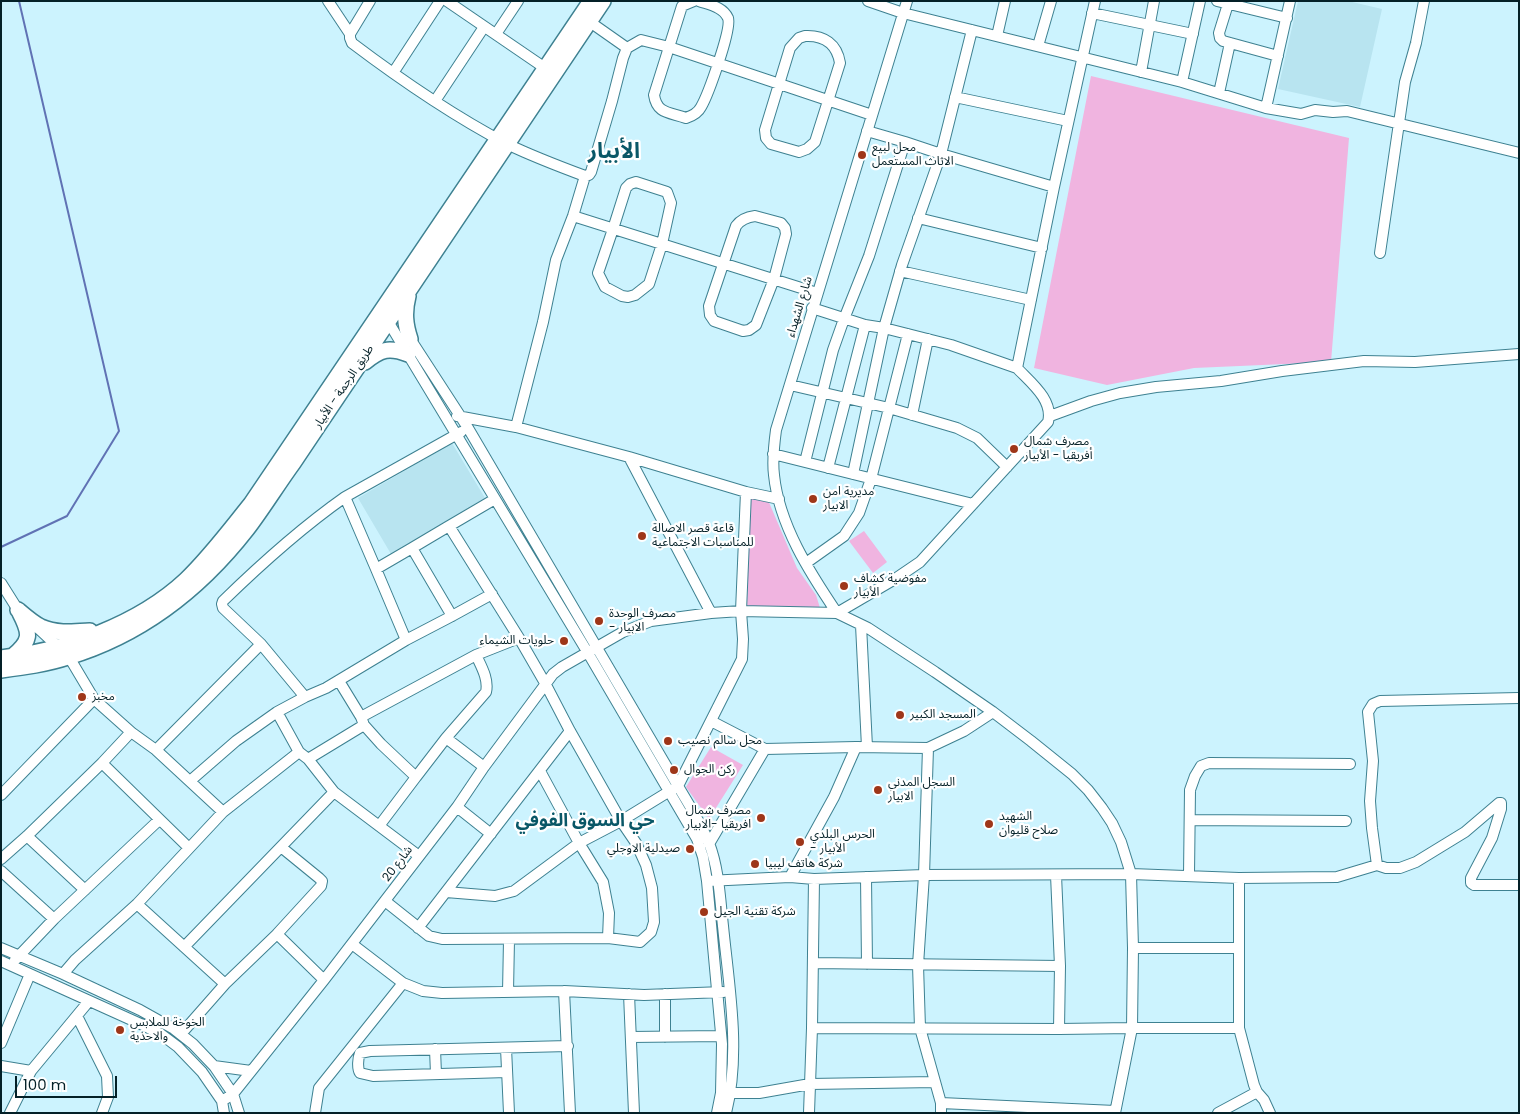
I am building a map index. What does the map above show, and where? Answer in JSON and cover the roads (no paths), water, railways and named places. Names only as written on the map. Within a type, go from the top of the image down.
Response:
[{"type":"highway","name":"طريق الرجمة - الأبيار","points":[[1,670],[22,667],[64,652],[118,638],[182,597],[208,573],[247,529],[355,372],[388,311],[412,288],[503,142],[545,68],[591,1]]},
{"type":"highway","name":"طريق الرجمة - الأبيار","points":[[7,657],[64,652],[134,616],[184,581],[220,544],[251,504],[388,311],[503,142],[590,22],[603,1]]},
{"type":"highway","points":[[410,339],[406,324],[405,308],[412,288]]},
{"type":"highway","points":[[355,372],[380,352],[392,350],[408,354]]},
{"type":"highway","points":[[18,610],[39,626],[52,630],[68,632],[106,630]]},
{"type":"highway","points":[[7,657],[22,648],[28,640],[28,628],[18,610]]},
{"type":"street","points":[[328,1],[350,34],[352,43],[393,73],[503,142],[584,176],[589,175],[591,172],[627,48],[641,40],[669,47],[872,114]]},
{"type":"street","points":[[350,34],[370,1]]},
{"type":"street","points":[[393,73],[440,1]]},
{"type":"street","points":[[447,1],[545,68]]},
{"type":"street","points":[[496,34],[518,1]]},
{"type":"street","points":[[694,1],[682,6],[654,95],[655,103],[659,109],[686,118],[694,115],[700,108],[718,63],[729,28],[727,16],[720,9],[699,1]]},
{"type":"street","name":"شارع الشهداء","points":[[837,613],[814,579],[784,520],[774,477],[773,454],[776,430],[812,308],[907,1]]},
{"type":"street","points":[[997,36],[1005,1]]},
{"type":"street","points":[[1038,46],[1051,1]]},
{"type":"street","points":[[1017,368],[1095,1]]},
{"type":"street","points":[[1141,72],[1154,1]]},
{"type":"street","points":[[1182,82],[1200,1]]},
{"type":"street","points":[[1217,1],[1286,18]]},
{"type":"street","points":[[1266,108],[1290,1]]},
{"type":"street","points":[[1380,254],[1405,82],[1416,43],[1424,1]]},
{"type":"street","points":[[874,2],[903,13],[1182,82],[1266,108],[1300,114],[1315,110],[1347,111],[1519,153]]},
{"type":"street","points":[[1235,4],[1219,33],[1220,38],[1230,43],[1278,56]]},
{"type":"street","points":[[1092,13],[1192,34]]},
{"type":"street","points":[[590,22],[627,48]]},
{"type":"street","points":[[435,101],[484,27]]},
{"type":"street","points":[[853,474],[884,328],[900,271],[941,154],[972,30]]},
{"type":"street","points":[[812,36],[831,42],[838,54],[840,63],[815,142],[807,149],[799,152],[771,144],[766,138],[765,130],[778,84],[790,48],[799,38],[812,36]]},
{"type":"street","points":[[1219,93],[1230,43]]},
{"type":"street","points":[[955,97],[1068,122]]},
{"type":"street","points":[[866,131],[1054,187]]},
{"type":"street","points":[[805,462],[833,350],[869,256],[905,142]]},
{"type":"street","points":[[516,427],[544,322],[556,260],[573,216],[584,176]]},
{"type":"street","points":[[636,182],[666,192],[670,197],[671,203],[662,244],[649,284],[635,295],[628,297],[605,287],[598,273],[613,229],[626,188],[630,184],[636,182]]},
{"type":"street","points":[[573,216],[817,292]]},
{"type":"street","points":[[755,216],[781,223],[785,228],[786,234],[774,279],[756,325],[749,330],[743,331],[714,321],[710,315],[709,306],[724,263],[736,226],[740,221],[755,216]]},
{"type":"street","points":[[918,218],[1042,248]]},
{"type":"street","points":[[900,271],[1031,300]]},
{"type":"street","points":[[812,308],[865,325],[951,345],[1017,368],[1044,398],[1050,416],[1048,422],[920,562],[896,579],[837,613]]},
{"type":"street","points":[[388,311],[410,339],[461,416],[592,650],[674,789],[709,844],[722,1068],[726,1093],[717,1113]]},
{"type":"street","points":[[388,311],[408,354],[494,499],[592,650]]},
{"type":"street","points":[[828,468],[865,325]]},
{"type":"street","points":[[806,564],[844,536],[859,513],[871,479],[908,334]]},
{"type":"street","points":[[912,415],[928,339]]},
{"type":"street","points":[[1050,416],[1120,393],[1156,387],[1221,382],[1282,371],[1364,361],[1415,362],[1519,354]]},
{"type":"street","points":[[790,385],[890,408],[956,428],[977,438],[1007,467]]},
{"type":"street","points":[[446,417],[461,416],[516,427],[629,457],[746,492],[779,499]]},
{"type":"street","points":[[305,697],[261,644],[223,608],[223,601],[312,520],[345,497],[468,428]]},
{"type":"street","points":[[773,454],[973,504]]},
{"type":"street","points":[[629,457],[711,614]]},
{"type":"street","points":[[446,892],[495,896],[514,891],[579,843],[622,821],[674,789],[742,659],[741,611],[746,492]]},
{"type":"street","points":[[345,497],[406,640]]},
{"type":"street","points":[[376,569],[494,499]]},
{"type":"street","points":[[385,901],[418,928],[436,939],[608,938],[640,942],[651,932],[654,922],[652,888],[646,866],[636,843],[570,732],[519,638],[449,526]]},
{"type":"street","points":[[412,548],[452,616]]},
{"type":"street","points":[[1,583],[18,610],[64,652],[94,699],[131,732],[156,750],[223,812]]},
{"type":"street","points":[[190,781],[236,741],[277,712],[339,681],[406,640],[492,594]]},
{"type":"street","name":"شارع 20","points":[[222,1101],[233,1094],[352,944],[457,807],[484,767],[553,674],[623,632],[651,621],[741,611],[837,613]]},
{"type":"street","points":[[837,613],[861,624],[993,712],[1072,774],[1088,790],[1112,823],[1121,842],[1131,874],[1133,948],[1132,1028],[1115,1112],[941,1108],[929,1055],[920,1028],[918,965],[924,875],[928,748]]},
{"type":"street","points":[[861,624],[867,747]]},
{"type":"street","points":[[308,759],[362,721],[476,655],[519,638]]},
{"type":"street","points":[[156,750],[261,644]]},
{"type":"street","points":[[379,826],[446,738],[486,692],[488,685],[476,655]]},
{"type":"street","points":[[339,681],[362,721],[381,744],[416,777]]},
{"type":"street","points":[[1377,865],[1370,801],[1373,761],[1368,712],[1372,704],[1380,701],[1519,698]]},
{"type":"street","points":[[1,795],[94,699]]},
{"type":"street","points":[[277,712],[299,752],[308,759],[334,792],[419,856]]},
{"type":"street","points":[[711,721],[765,749],[928,748],[964,731],[993,712]]},
{"type":"street","points":[[1,860],[102,763],[131,732]]},
{"type":"street","points":[[418,928],[570,732]]},
{"type":"street","points":[[446,738],[484,767]]},
{"type":"street","points":[[790,877],[834,797],[856,747]]},
{"type":"street","points":[[709,844],[765,749]]},
{"type":"street","points":[[63,974],[75,960],[137,904],[223,812],[299,752]]},
{"type":"street","points":[[102,763],[189,848]]},
{"type":"street","points":[[1189,875],[1190,790],[1195,776],[1202,766],[1209,763],[1350,764]]},
{"type":"street","points":[[540,771],[579,843],[603,882],[609,913],[608,938]]},
{"type":"street","points":[[674,789],[697,839],[712,880],[730,991],[733,1042],[726,1093],[726,1113]]},
{"type":"street","points":[[184,947],[334,792]]},
{"type":"street","points":[[712,880],[924,875],[1131,874],[1239,878],[1337,877],[1377,865],[1386,868],[1400,868],[1416,862],[1465,832],[1501,804],[1492,838],[1471,878],[1471,883],[1474,885],[1519,885]]},
{"type":"street","points":[[457,807],[490,834]]},
{"type":"street","points":[[6,963],[19,956],[54,919],[159,820]]},
{"type":"street","points":[[1190,820],[1346,821]]},
{"type":"street","points":[[27,836],[85,890]]},
{"type":"street","points":[[181,1034],[225,984],[277,934],[321,886],[322,881],[281,847]]},
{"type":"street","points":[[1,871],[54,919]]},
{"type":"street","points":[[1056,875],[1060,966],[1059,1029]]},
{"type":"street","points":[[866,877],[867,964]]},
{"type":"street","points":[[1239,878],[1239,1028],[1254,1085],[1270,1113]]},
{"type":"street","points":[[809,1113],[814,879]]},
{"type":"street","points":[[137,904],[225,984]]},
{"type":"street","points":[[277,934],[324,980]]},
{"type":"street","points":[[508,992],[509,940]]},
{"type":"street","points":[[352,944],[403,983],[423,991],[442,994],[564,990],[629,994],[730,991]]},
{"type":"street","points":[[1,948],[63,974],[140,1010],[181,1034],[214,1066],[233,1094],[239,1113]]},
{"type":"street","points":[[1133,948],[1239,948]]},
{"type":"street","points":[[6,963],[162,1035],[178,1047],[202,1072],[222,1101],[224,1113]]},
{"type":"street","points":[[812,963],[1060,966]]},
{"type":"street","points":[[1,1043],[30,974]]},
{"type":"street","points":[[316,1113],[319,1088],[403,983]]},
{"type":"street","points":[[564,990],[570,1113]]},
{"type":"street","points":[[629,994],[634,1113]]},
{"type":"street","points":[[665,994],[665,1037]]},
{"type":"street","points":[[10,1113],[31,1071],[90,1001]]},
{"type":"street","points":[[77,1016],[106,1076],[108,1097],[102,1113]]},
{"type":"street","points":[[812,1028],[1239,1028]]},
{"type":"street","points":[[631,1037],[721,1036]]},
{"type":"street","points":[[507,1072],[373,1076],[360,1074],[358,1056],[364,1051],[568,1046]]},
{"type":"street","points":[[506,1048],[509,1113]]},
{"type":"street","points":[[435,1049],[436,1074]]},
{"type":"street","points":[[1,1066],[31,1071]]},
{"type":"street","points":[[214,1066],[251,1071]]},
{"type":"street","points":[[726,1093],[759,1092],[810,1084],[934,1082]]},
{"type":"street","points":[[1218,1113],[1257,1092]]},
{"type":"waterway","points":[[1,547],[67,516],[119,431],[19,1]]},
{"type":"place","name":"محل لبيع الاثاث المستعمل","points":[[862,155]]},
{"type":"place","name":"مصرف شمال أفريقيا - الأبيار","points":[[1014,449]]},
{"type":"place","name":"مديرية امن الابيار","points":[[813,499]]},
{"type":"place","name":"قاعة قصر الاصالة للمناسبات الاجتماعية","points":[[642,536]]},
{"type":"place","name":"مفوضية كشاف الأبيار","points":[[844,586]]},
{"type":"place","name":"مصرف الوحدة - الابيار","points":[[599,621]]},
{"type":"place","name":"حلويات الشيماء","points":[[564,641]]},
{"type":"place","name":"مخبز","points":[[82,697]]},
{"type":"place","name":"المسجد الكبير","points":[[900,715]]},
{"type":"place","name":"محل سالم نصيب","points":[[668,741]]},
{"type":"place","name":"ركن الجوال","points":[[674,770]]},
{"type":"place","name":"السجل المدني الابيار","points":[[878,790]]},
{"type":"place","name":"مصرف شمال افريقيا -الابيار","points":[[761,818]]},
{"type":"place","name":"الشهيد صلاح قليوان","points":[[989,824]]},
{"type":"place","name":"الحرس البلدي - الأبيار","points":[[800,842]]},
{"type":"place","name":"صيدلية الاوجلي","points":[[690,849]]},
{"type":"place","name":"شركة هاتف ليبيا","points":[[755,864]]},
{"type":"place","name":"شركة تقنية الجيل","points":[[704,912]]},
{"type":"place","name":"الخوخة للملابس والاحذية","points":[[120,1030]]},
{"type":"district","name":"الأبيار","points":[[614,152]]},
{"type":"district","name":"حي السوق الفوفي","points":[[585,821]]}]
